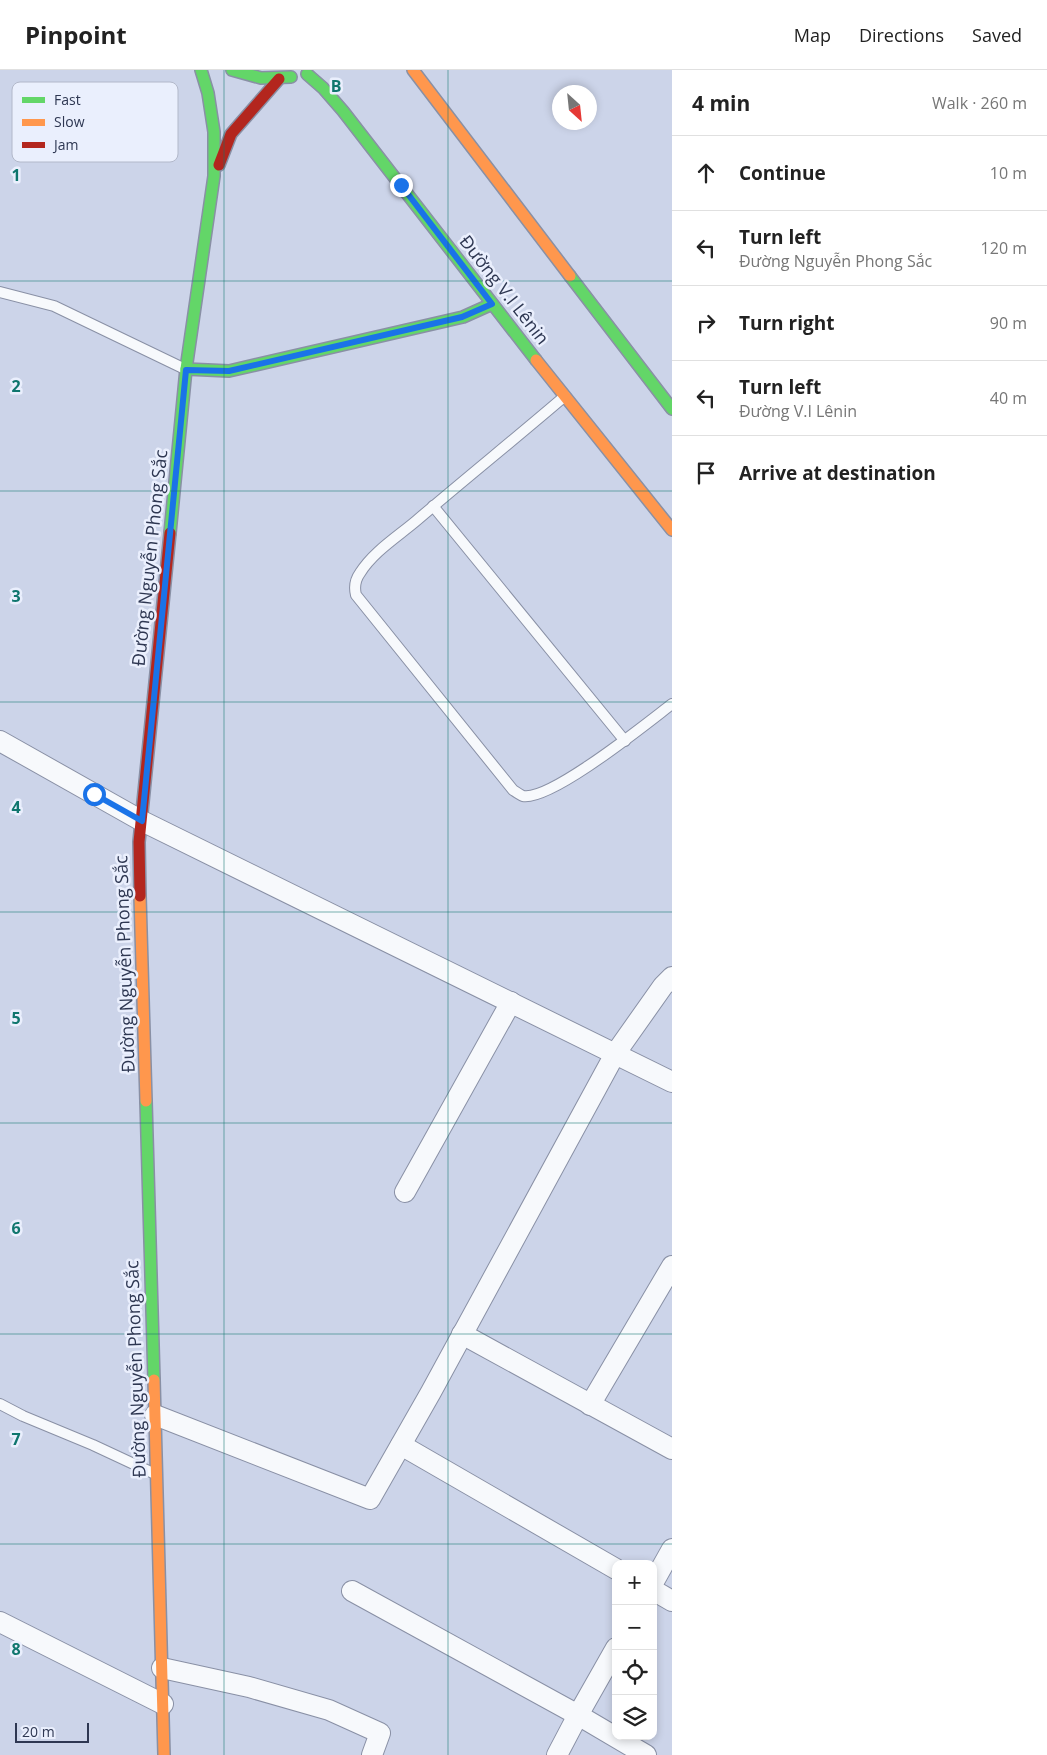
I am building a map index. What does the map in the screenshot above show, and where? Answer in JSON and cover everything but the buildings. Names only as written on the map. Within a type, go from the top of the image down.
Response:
[{"type":"main road","name":"Đường Nguyễn Phong Sắc","points":[[164,1755],[139,842],[186,370],[214,176],[214,132],[208,93],[201,70]]},
{"type":"main road","points":[[232,70],[246,76],[279,79],[310,72]]},
{"type":"main road","points":[[413,70],[672,409]]},
{"type":"main road","name":"Đường V.I Lênin","points":[[310,72],[343,111],[492,304],[672,530]]},
{"type":"main road","name":"Đường Nguyễn Phong Sắc","points":[[214,176],[231,134],[279,79]]},
{"type":"main road","points":[[186,370],[229,371],[462,317],[492,304]]},
{"type":"street","points":[[0,741],[142,821],[672,1082]]},
{"type":"street","points":[[155,1415],[370,1499],[615,1054],[672,977]]},
{"type":"street","points":[[405,1192],[511,1002]]},
{"type":"street","points":[[590,1405],[672,1266]]},
{"type":"street","points":[[462,1334],[672,1449]]},
{"type":"street","points":[[400,1445],[612,1567]]},
{"type":"street","points":[[657,1576],[672,1549]]},
{"type":"street","points":[[352,1591],[578,1715],[646,1755]]},
{"type":"street","points":[[657,1592],[672,1601]]},
{"type":"street","points":[[0,1622],[163,1704]]},
{"type":"street","points":[[557,1755],[615,1650]]},
{"type":"street","points":[[162,1668],[249,1687],[329,1710],[380,1733],[372,1755]]},
{"type":"lane","points":[[0,292],[54,306],[186,370]]},
{"type":"lane","points":[[566,395],[370,560],[359,574],[355,583],[356,594],[513,790],[523,796],[537,794],[564,781],[624,741],[672,704]]},
{"type":"lane","points":[[433,506],[624,741]]},
{"type":"lane","points":[[0,1404],[157,1474]]},
{"type":"traffic: fast","points":[[170,533],[186,369],[214,176],[214,132],[208,93],[201,70]]},
{"type":"traffic: fast","points":[[232,70],[261,78],[291,77]]},
{"type":"traffic: fast","points":[[307,74],[323,88],[343,111],[536,360]]},
{"type":"traffic: fast","points":[[570,276],[672,409]]},
{"type":"traffic: fast","points":[[186,369],[229,371],[463,317],[492,304]]},
{"type":"traffic: fast","points":[[146,1101],[154,1380]]},
{"type":"traffic: slow","points":[[413,70],[570,276]]},
{"type":"traffic: slow","points":[[536,360],[672,530]]},
{"type":"traffic: slow","points":[[140,896],[146,1101]]},
{"type":"traffic: slow","points":[[154,1380],[164,1755]]},
{"type":"traffic: jam","points":[[219,165],[231,134],[279,79]]},
{"type":"traffic: jam","points":[[140,896],[139,842],[170,533]]},
{"type":"route","points":[[94,794],[142,821],[186,370],[229,371],[462,317],[492,304],[401,185]]}]
